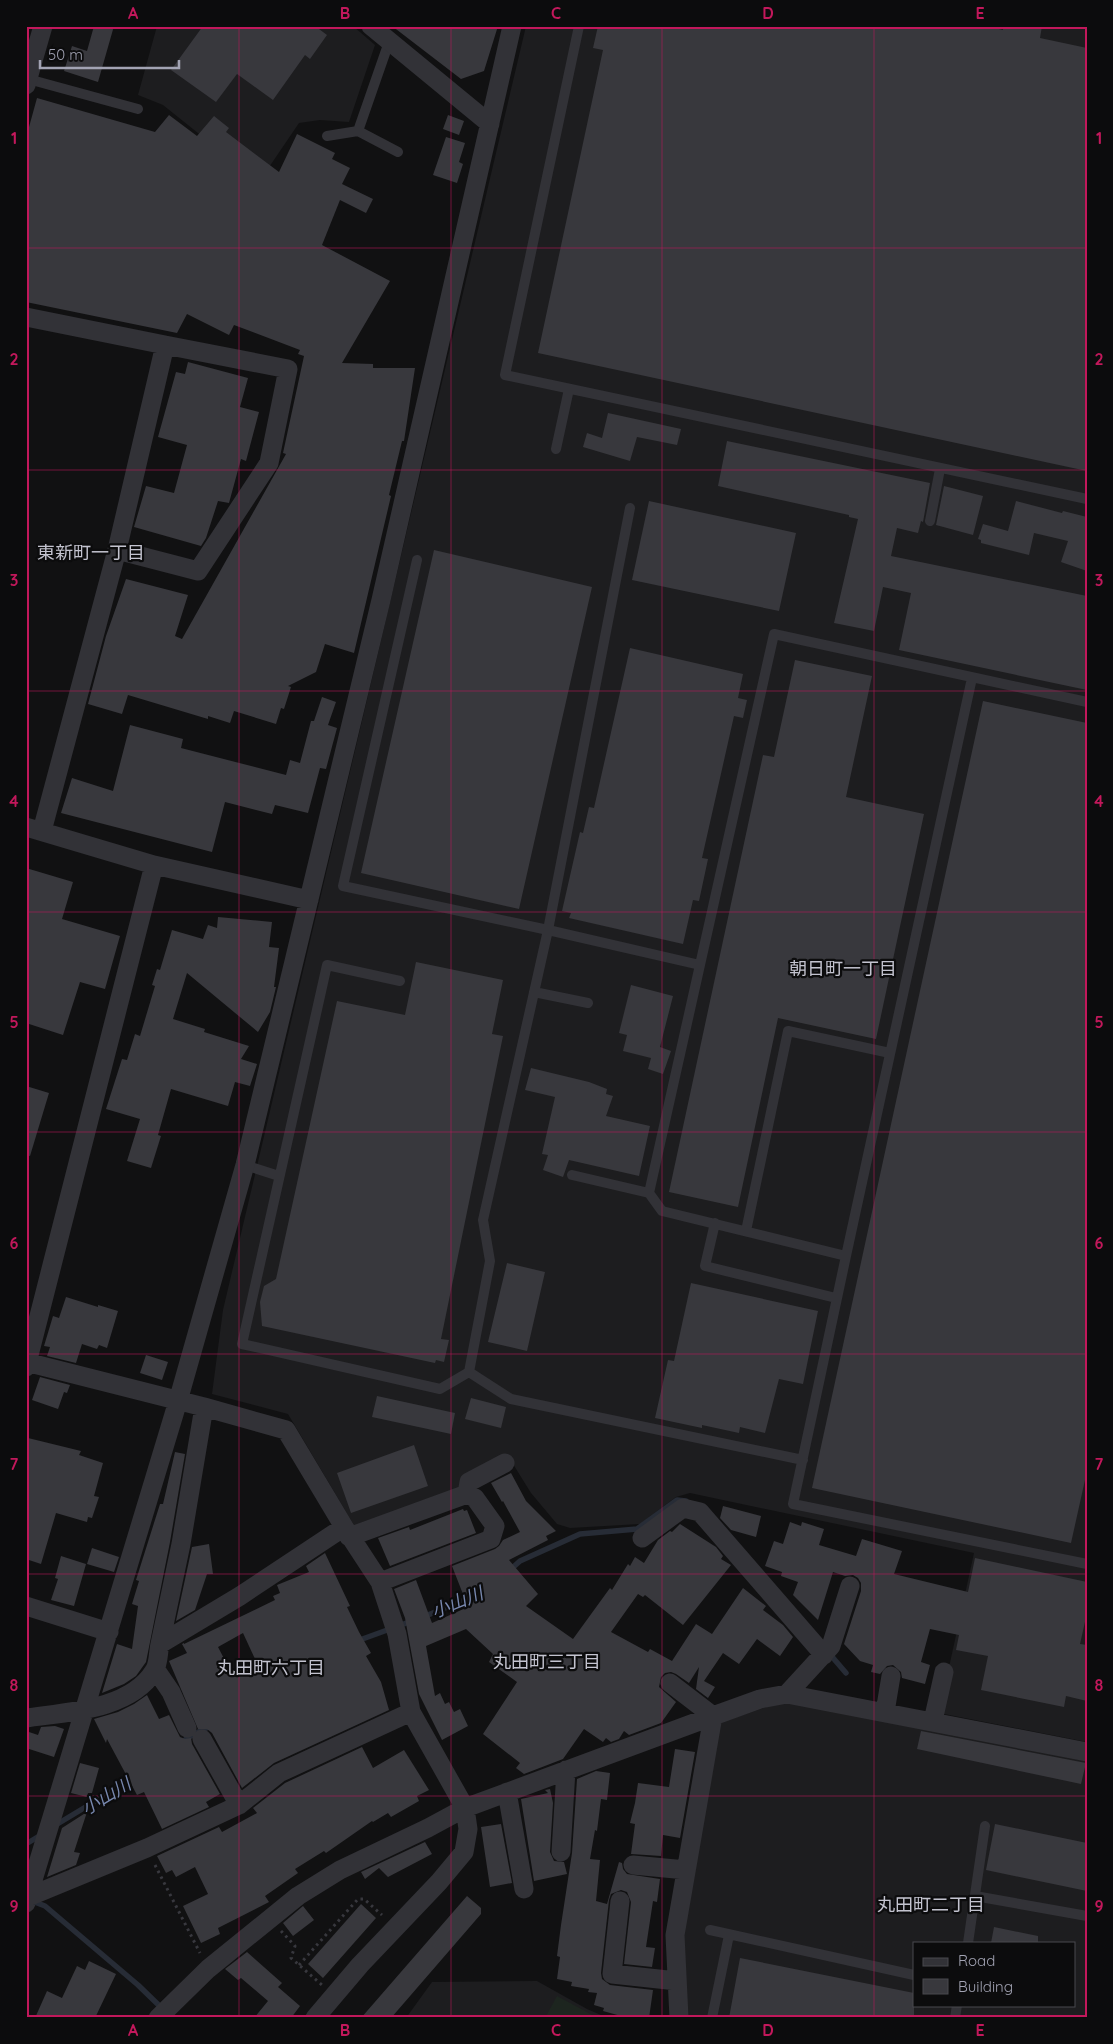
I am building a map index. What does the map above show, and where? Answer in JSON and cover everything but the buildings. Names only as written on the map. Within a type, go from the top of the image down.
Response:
[{"type":"street","points":[[27,81],[43,26]]},
{"type":"street","points":[[370,26],[490,124]]},
{"type":"street","points":[[27,1900],[178,1401],[245,1165],[381,600],[512,26]]},
{"type":"street","points":[[26,317],[288,369],[269,463],[198,571],[117,550]]},
{"type":"street","points":[[165,345],[117,550],[34,829],[154,865],[309,900]]},
{"type":"street","points":[[154,865],[27,1364],[204,1407],[286,1430],[346,1532],[380,1582],[397,1634],[412,1712],[464,1808],[468,1829],[464,1852],[315,2018]]},
{"type":"street","points":[[26,1718],[106,1704],[138,1689],[156,1670],[181,1544],[204,1407]]},
{"type":"street","points":[[467,1494],[470,1482],[505,1463]]},
{"type":"street","points":[[160,1644],[346,1532],[467,1494],[475,1498],[495,1526],[491,1539],[380,1582]]},
{"type":"street","points":[[642,1538],[683,1508],[700,1512],[828,1651]]},
{"type":"street","points":[[787,1694],[828,1651],[850,1586]]},
{"type":"street","points":[[26,1606],[109,1632]]},
{"type":"street","points":[[803,1612],[828,1651]]},
{"type":"street","points":[[156,1670],[239,1805]]},
{"type":"street","points":[[933,1721],[944,1672]]},
{"type":"street","points":[[885,1712],[891,1676]]},
{"type":"street","points":[[670,1683],[713,1716]]},
{"type":"street","points":[[165,2012],[208,1969],[268,1918],[298,1896],[340,1870],[428,1828],[464,1808],[760,1700],[787,1694],[1087,1752]]},
{"type":"street","points":[[27,1900],[147,1848],[239,1805],[279,1773],[412,1712]]},
{"type":"street","points":[[679,2018],[675,1935],[713,1716]]},
{"type":"street","points":[[561,1852],[566,1770]]},
{"type":"street","points":[[507,1792],[524,1889]]},
{"type":"street","points":[[633,1865],[686,1870]]},
{"type":"street","points":[[620,1901],[612,1974],[677,1981]]},
{"type":"lane","points":[[579,26],[505,375],[1087,499]]},
{"type":"lane","points":[[358,131],[389,42]]},
{"type":"lane","points":[[27,81],[138,109]]},
{"type":"lane","points":[[327,136],[358,131],[398,152]]},
{"type":"lane","points":[[556,449],[569,389]]},
{"type":"lane","points":[[930,521],[940,469]]},
{"type":"lane","points":[[400,981],[327,965],[242,1344],[440,1389],[469,1372],[490,1261],[483,1220],[548,930],[630,508]]},
{"type":"lane","points":[[417,560],[343,886],[700,965]]},
{"type":"lane","points":[[650,1193],[774,634],[1087,702]]},
{"type":"lane","points":[[972,678],[836,1298],[793,1504],[1087,1564]]},
{"type":"lane","points":[[534,992],[588,1003]]},
{"type":"lane","points":[[746,1230],[788,1031],[890,1053]]},
{"type":"lane","points":[[245,1165],[279,1176]]},
{"type":"lane","points":[[572,1175],[650,1193],[662,1210],[846,1256]]},
{"type":"lane","points":[[716,1223],[705,1266],[836,1298]]},
{"type":"lane","points":[[469,1372],[511,1398],[802,1460]]},
{"type":"lane","points":[[968,1942],[985,1826]]},
{"type":"lane","points":[[975,1896],[1087,1916]]},
{"type":"lane","points":[[710,1930],[913,1975]]},
{"type":"lane","points":[[712,2018],[729,1935]]},
{"type":"path","points":[[147,1848],[208,1969]]},
{"type":"path","points":[[299,1965],[358,1899],[364,1899],[396,1927]]},
{"type":"path","points":[[268,1918],[295,1946],[292,1958],[334,1995]]},
{"type":"shaded area","points":[[157,26],[353,26],[375,45],[349,122],[320,120],[299,123],[259,182],[163,105],[138,95]]},
{"type":"shaded area","points":[[526,26],[1087,26],[1087,1742],[939,1713],[974,1553],[690,1493],[676,1497],[640,1524],[570,1528],[557,1524],[531,1493],[508,1456],[464,1488],[355,1527],[288,1414],[212,1394],[223,1310]]},
{"type":"shaded area","points":[[793,1698],[1087,1756],[1087,2018],[685,2018],[681,1937],[719,1723]]},
{"type":"shaded area","points":[[537,1981],[587,2009],[608,2018],[406,2018],[432,1982]]},
{"type":"shaded area","points":[[557,1996],[598,2018],[545,2018]]},
{"type":"waterway","name":"小山川","points":[[510,1570],[520,1561],[580,1534],[637,1529],[677,1500],[686,1501]]},
{"type":"waterway","name":"小山川","points":[[423,1617],[472,1597]]},
{"type":"waterway","name":"小山川","points":[[357,1641],[412,1621]]},
{"type":"waterway","name":"小山川","points":[[828,1652],[846,1673]]},
{"type":"waterway","name":"小山川","points":[[182,1744],[187,1738],[210,1726]]},
{"type":"waterway","name":"小山川","points":[[54,1826],[134,1778]]},
{"type":"waterway","name":"小山川","points":[[26,1844],[41,1835]]},
{"type":"waterway","points":[[32,1901],[45,1906],[138,1985],[172,2018]]},
{"type":"district","name":"東新町一丁目","points":[[91,552]]},
{"type":"district","name":"朝日町一丁目","points":[[843,968]]},
{"type":"district","name":"丸田町三丁目","points":[[547,1661]]},
{"type":"district","name":"丸田町六丁目","points":[[271,1667]]},
{"type":"district","name":"丸田町二丁目","points":[[931,1904]]}]
